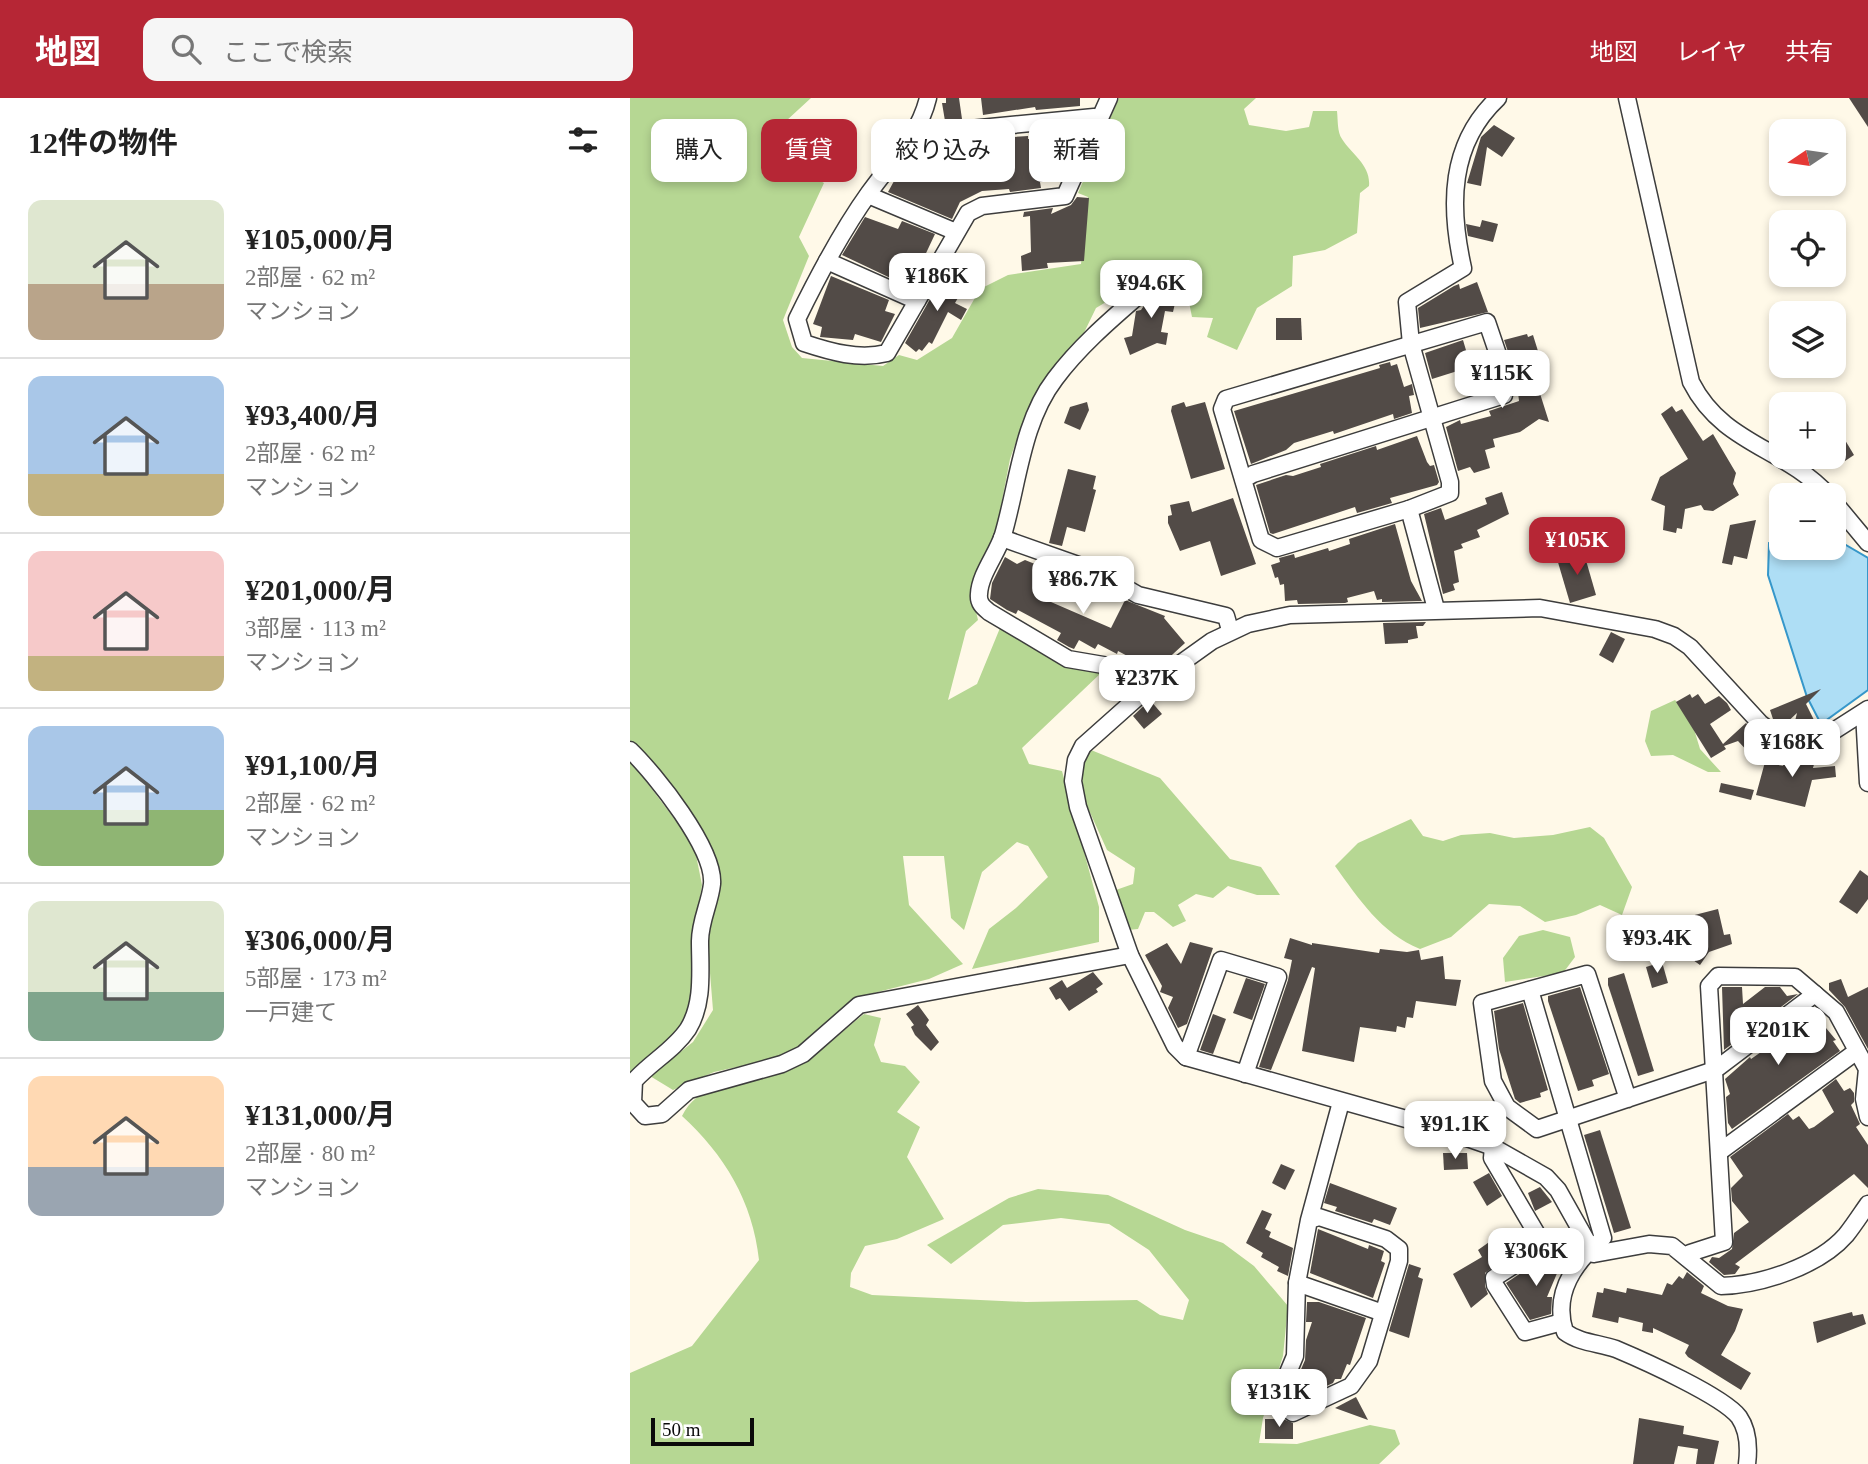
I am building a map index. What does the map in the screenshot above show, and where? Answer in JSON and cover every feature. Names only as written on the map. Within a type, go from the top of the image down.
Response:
[{"type":"street","points":[[921,119],[928,98]]},
{"type":"street","points":[[1099,119],[1109,98]]},
{"type":"street","points":[[1243,480],[1253,474],[1431,418],[1504,395],[1506,378],[1487,322],[1411,344],[1226,399],[1222,409],[1243,480],[1261,540],[1276,548],[1409,509],[1450,493],[1450,482],[1431,418],[1411,344],[1407,302],[1463,268],[1455,216],[1458,157],[1479,115],[1497,98]]},
{"type":"street","points":[[1627,98],[1691,382],[1703,406],[1720,423],[1810,476],[1817,483]]},
{"type":"street","points":[[1073,119],[1097,119]]},
{"type":"street","points":[[877,182],[827,261],[797,319],[804,343],[837,354],[874,356],[887,353],[968,214],[982,206],[1065,196],[1071,182]]},
{"type":"street","points":[[867,195],[956,232]]},
{"type":"street","points":[[827,261],[917,301]]},
{"type":"street","points":[[1138,296],[1107,323],[1056,378],[1045,394],[1027,440],[1002,538],[979,594],[981,605],[1068,659],[1150,673],[1156,681]]},
{"type":"street","points":[[1409,509],[1436,610]]},
{"type":"street","points":[[1846,516],[1868,543]]},
{"type":"street","points":[[1002,538],[1098,572],[1138,595],[1226,616],[1230,630]]},
{"type":"street","points":[[1866,711],[1831,734],[1802,744],[1782,740],[1760,723],[1690,647],[1655,629],[1540,608],[1290,615],[1230,630],[1156,681],[1083,746],[1076,760],[1073,781],[1108,900],[1129,955],[1175,1046],[1186,1057],[1438,1128],[1493,1147],[1546,1177],[1558,1190],[1594,1254],[1661,1244],[1672,1246],[1721,1286],[1738,1286],[1808,1262],[1845,1235],[1868,1203]]},
{"type":"street","points":[[1866,711],[1868,783]]},
{"type":"street","points":[[630,750],[699,837],[709,861],[712,882],[700,934],[699,1005],[688,1028],[675,1045],[634,1081],[634,1103],[645,1116],[662,1114],[689,1090],[782,1064],[803,1054],[859,1005],[1129,955]]},
{"type":"street","points":[[1186,1057],[1221,960],[1278,977],[1245,1074]]},
{"type":"street","points":[[1628,1099],[1587,974],[1482,1003],[1493,1081],[1507,1107],[1537,1129],[1568,1119],[1628,1099],[1714,1070],[1815,995]]},
{"type":"street","points":[[1686,1257],[1724,1242],[1709,986],[1718,976],[1795,977],[1836,1012],[1867,1069],[1864,1099],[1868,1117]]},
{"type":"street","points":[[1530,990],[1603,1238],[1589,1249],[1571,1272],[1564,1292],[1562,1322],[1565,1332],[1573,1337],[1616,1349],[1715,1398],[1734,1412],[1745,1430],[1747,1464]]},
{"type":"street","points":[[1719,1149],[1723,1150],[1857,1051]]},
{"type":"street","points":[[1309,1220],[1319,1217],[1386,1239],[1399,1249],[1399,1261],[1369,1361],[1351,1386],[1293,1413],[1281,1405],[1279,1394],[1294,1356],[1297,1283],[1309,1220],[1341,1102]]},
{"type":"street","points":[[1493,1147],[1492,1158],[1544,1247],[1494,1278],[1496,1285],[1524,1332],[1562,1322]]},
{"type":"street","points":[[1297,1283],[1383,1313]]},
{"type":"green space","points":[[630,98],[811,98],[788,119],[761,119],[761,182],[824,183],[799,237],[809,256],[783,320],[792,347],[802,358],[883,366],[899,355],[917,360],[952,338],[980,289],[1008,275],[1081,264],[1088,197],[1078,193],[1083,182],[1125,182],[1125,119],[1110,119],[1119,98],[1256,98],[1244,109],[1249,125],[1286,131],[1309,127],[1313,111],[1337,111],[1340,136],[1364,166],[1369,179],[1369,186],[1360,193],[1357,233],[1325,250],[1293,256],[1292,286],[1257,308],[1237,350],[1207,337],[1213,318],[1192,317],[1185,282],[1167,272],[1141,281],[1096,308],[1078,345],[1044,379],[1027,410],[1010,459],[996,532],[972,594],[978,620],[966,631],[948,700],[977,684],[1000,628],[1060,663],[1101,673],[1022,748],[1029,764],[1062,771],[1099,907],[1099,942],[972,969],[989,929],[1048,877],[1028,846],[1017,842],[982,872],[964,930],[951,918],[944,856],[903,856],[909,905],[963,964],[929,979],[858,997],[791,1055],[714,1072],[673,1090],[650,1076],[693,1042],[713,1010],[707,936],[718,894],[647,758],[630,740]]},
{"type":"green space","points":[[1675,700],[1690,716],[1700,749],[1721,772],[1708,772],[1673,755],[1651,756],[1645,741],[1651,711]]},
{"type":"green space","points":[[1091,750],[1160,778],[1230,859],[1261,867],[1280,895],[1257,895],[1228,886],[1213,898],[1196,894],[1178,905],[1186,921],[1173,927],[1154,912],[1145,912],[1138,929],[1128,930],[1113,891],[1133,884],[1135,868],[1107,850],[1083,797],[1082,769]]},
{"type":"green space","points":[[630,760],[685,833],[696,855],[702,885],[693,939],[694,1007],[669,1046],[630,1076]]},
{"type":"green space","points":[[1411,819],[1423,836],[1443,841],[1461,835],[1490,833],[1514,838],[1553,835],[1590,827],[1604,838],[1632,887],[1622,915],[1600,905],[1576,915],[1545,922],[1520,906],[1489,904],[1451,937],[1420,949],[1382,924],[1362,903],[1335,866],[1358,843]]},
{"type":"green space","points":[[1543,930],[1570,937],[1575,957],[1563,973],[1505,982],[1503,958],[1519,936]]},
{"type":"green space","points":[[864,1014],[881,1018],[874,1045],[881,1062],[905,1066],[920,1082],[897,1112],[920,1127],[907,1157],[944,1219],[897,1239],[865,1246],[851,1273],[850,1287],[872,1295],[1026,1302],[1137,1300],[1160,1315],[1183,1320],[1189,1300],[1149,1250],[1109,1224],[1061,1218],[1003,1225],[951,1264],[927,1245],[1009,1198],[1038,1189],[1108,1195],[1185,1230],[1223,1243],[1254,1266],[1288,1306],[1283,1356],[1263,1418],[1259,1443],[1297,1444],[1370,1425],[1395,1430],[1400,1444],[1379,1464],[630,1464],[630,1373],[692,1346],[759,1260],[750,1218],[734,1180],[711,1146],[682,1116],[691,1103],[715,1087],[799,1065]]},
{"type":"water","points":[[1769,543],[1769,560],[1846,560],[1846,545],[1868,558],[1868,690],[1821,724],[1807,697],[1768,575]]},
{"type":"building","points":[[946,98],[959,98],[962,119],[945,119],[942,103],[946,103]]},
{"type":"building","points":[[981,98],[1080,98],[1080,106],[1036,110],[1035,107],[983,115]]},
{"type":"building","points":[[1849,98],[1868,98],[1868,127]]},
{"type":"building","points":[[1494,125],[1515,138],[1502,157],[1487,147],[1481,186],[1467,183],[1481,137]]},
{"type":"building","points":[[1028,136],[1029,182],[1040,182],[1041,188],[1010,192],[1009,189],[982,191],[960,202],[952,219],[888,192],[894,182],[1015,182],[1015,137]]},
{"type":"building","points":[[1077,197],[1089,198],[1084,261],[1047,263],[1048,268],[1022,271],[1021,256],[1031,252],[1030,216],[1023,217],[1024,212],[1053,208],[1051,214],[1071,205]]},
{"type":"building","points":[[865,217],[898,229],[902,221],[935,234],[913,281],[902,276],[899,282],[842,255]]},
{"type":"building","points":[[1482,220],[1498,224],[1493,242],[1468,236],[1466,224],[1480,227]]},
{"type":"building","points":[[945,273],[966,284],[955,303],[967,309],[961,320],[948,312],[932,344],[929,342],[922,351],[919,349],[916,352],[905,343]]},
{"type":"building","points":[[831,276],[889,300],[885,311],[895,314],[881,342],[855,334],[853,340],[820,337],[822,327],[813,324]]},
{"type":"building","points":[[1477,282],[1488,312],[1420,328],[1418,308],[1454,286],[1459,284],[1460,289]]},
{"type":"building","points":[[1149,284],[1165,287],[1170,291],[1168,297],[1176,299],[1173,312],[1165,311],[1161,332],[1168,333],[1166,345],[1157,343],[1130,355],[1124,338],[1132,336],[1136,311],[1141,310],[1148,300]]},
{"type":"building","points":[[1276,318],[1301,318],[1302,340],[1276,340]]},
{"type":"building","points":[[1527,334],[1528,337],[1533,335],[1542,364],[1537,365],[1542,382],[1537,384],[1549,422],[1539,419],[1520,432],[1493,439],[1495,447],[1485,450],[1490,468],[1474,473],[1470,467],[1458,471],[1446,427],[1460,420],[1461,424],[1491,416],[1489,411],[1519,401],[1516,375],[1504,340]]},
{"type":"building","points":[[1463,340],[1468,357],[1464,358],[1467,368],[1432,379],[1425,353]]},
{"type":"building","points":[[1390,362],[1391,366],[1397,364],[1404,387],[1412,384],[1414,395],[1409,396],[1412,413],[1394,419],[1393,414],[1334,434],[1333,431],[1294,443],[1286,450],[1251,464],[1234,411],[1380,368],[1379,365]]},
{"type":"building","points":[[1087,402],[1089,410],[1080,430],[1064,423],[1070,407]]},
{"type":"building","points":[[1184,402],[1186,407],[1205,402],[1225,469],[1191,479],[1171,411],[1172,406]]},
{"type":"building","points":[[1672,406],[1676,412],[1682,409],[1703,441],[1713,434],[1736,473],[1733,484],[1739,495],[1713,511],[1704,510],[1701,505],[1685,509],[1682,529],[1677,528],[1676,533],[1663,530],[1665,506],[1651,500],[1660,477],[1688,459],[1661,414]]},
{"type":"building","points":[[1417,436],[1427,462],[1430,466],[1434,465],[1439,482],[1437,485],[1390,498],[1392,503],[1357,513],[1355,507],[1270,533],[1256,485],[1321,467],[1320,464],[1376,446],[1377,450]]},
{"type":"building","points":[[1846,442],[1854,455],[1846,460]]},
{"type":"building","points":[[1068,469],[1096,476],[1093,489],[1096,490],[1085,532],[1067,527],[1062,546],[1049,543]]},
{"type":"building","points":[[1502,492],[1509,514],[1477,530],[1480,537],[1461,544],[1463,548],[1454,551],[1459,582],[1453,584],[1455,590],[1443,594],[1424,514],[1441,508],[1445,520],[1487,504],[1485,498]]},
{"type":"building","points":[[1233,498],[1256,564],[1221,576],[1210,541],[1180,551],[1168,523],[1168,516],[1172,515],[1170,505],[1189,501],[1192,512]]},
{"type":"building","points":[[1756,520],[1747,559],[1734,556],[1732,565],[1722,563],[1730,525]]},
{"type":"building","points":[[1395,524],[1411,581],[1422,601],[1382,602],[1382,599],[1377,600],[1374,591],[1347,598],[1348,602],[1345,603],[1298,604],[1297,600],[1285,601],[1284,584],[1280,585],[1278,577],[1275,578],[1271,565],[1280,562],[1279,558],[1294,554],[1295,558],[1328,548],[1329,551],[1350,544],[1349,539]]},
{"type":"building","points":[[1583,550],[1596,595],[1570,603],[1557,559]]},
{"type":"building","points":[[1005,557],[1017,564],[1025,560],[1062,575],[1051,602],[1111,628],[1125,600],[1165,616],[1185,643],[1161,665],[1143,658],[1135,660],[1118,651],[1117,654],[1098,644],[1095,649],[1079,640],[1074,649],[1069,647],[1057,640],[1061,633],[1018,610],[1016,614],[1007,610],[990,599],[992,583]]},
{"type":"building","points":[[1426,622],[1423,626],[1416,626],[1418,638],[1408,640],[1408,643],[1385,644],[1383,623]]},
{"type":"building","points":[[1611,632],[1625,639],[1613,663],[1599,655]]},
{"type":"building","points":[[1821,689],[1806,704],[1818,728],[1814,731],[1809,732],[1801,723],[1794,725],[1797,713],[1782,727],[1773,719],[1770,710]]},
{"type":"building","points":[[1690,694],[1692,698],[1698,694],[1705,704],[1719,696],[1727,703],[1731,710],[1710,724],[1723,744],[1746,723],[1758,735],[1745,739],[1759,742],[1759,748],[1751,755],[1738,741],[1724,746],[1726,749],[1711,758],[1676,702]]},
{"type":"building","points":[[1150,700],[1162,714],[1144,729],[1133,716]]},
{"type":"building","points":[[1787,752],[1816,757],[1813,768],[1835,766],[1836,777],[1812,780],[1805,807],[1756,795],[1765,762],[1783,766]]},
{"type":"building","points":[[1721,783],[1754,790],[1751,800],[1719,792]]},
{"type":"building","points":[[1860,870],[1868,876],[1868,899],[1857,914],[1839,902]]},
{"type":"building","points":[[1718,909],[1724,935],[1730,934],[1732,944],[1709,952],[1700,965],[1683,953],[1675,920]]},
{"type":"building","points":[[1290,938],[1312,945],[1379,953],[1380,949],[1407,952],[1419,950],[1421,960],[1443,956],[1445,979],[1461,980],[1456,1006],[1416,1001],[1413,1018],[1407,1017],[1405,1028],[1397,1026],[1396,1032],[1360,1027],[1354,1062],[1302,1051],[1315,968],[1312,967],[1271,1070],[1259,1067],[1288,980],[1292,960],[1284,958]]},
{"type":"building","points":[[1190,942],[1213,948],[1187,1024],[1178,1028],[1168,1008],[1173,997],[1160,992],[1162,986],[1145,955],[1167,943],[1181,964]]},
{"type":"building","points":[[1662,962],[1668,983],[1652,988],[1646,967]]},
{"type":"building","points":[[1093,972],[1103,984],[1096,989],[1098,992],[1069,1011],[1060,998],[1056,1000],[1049,988],[1062,980],[1067,988]]},
{"type":"building","points":[[1624,973],[1654,1071],[1638,1076],[1608,985],[1608,978]]},
{"type":"building","points":[[1246,978],[1265,984],[1252,1020],[1233,1013]]},
{"type":"building","points":[[1841,979],[1848,997],[1868,987],[1868,1049],[1845,1007],[1829,990],[1829,983]]},
{"type":"building","points":[[1580,987],[1609,1074],[1592,1080],[1594,1086],[1578,1091],[1548,996]]},
{"type":"building","points":[[1722,987],[1742,987],[1743,1004],[1765,987],[1780,987],[1787,996],[1798,994],[1724,1050]]},
{"type":"building","points":[[1523,1003],[1548,1090],[1540,1093],[1541,1097],[1520,1103],[1515,1099],[1499,1049],[1494,1011]]},
{"type":"building","points":[[918,1005],[929,1020],[926,1025],[939,1042],[931,1051],[915,1035],[911,1027],[914,1025],[906,1014]]},
{"type":"building","points":[[1811,1010],[1836,1040],[1833,1041],[1840,1051],[1732,1129],[1728,1123],[1726,1097],[1730,1094],[1725,1079],[1750,1057],[1751,1059],[1774,1043],[1772,1040]]},
{"type":"building","points":[[1213,1014],[1226,1019],[1213,1054],[1200,1050]]},
{"type":"building","points":[[1836,1079],[1844,1091],[1850,1088],[1854,1093],[1854,1102],[1851,1105],[1860,1124],[1856,1127],[1868,1145],[1868,1188],[1854,1174],[1735,1264],[1740,1267],[1735,1274],[1724,1275],[1709,1262],[1712,1257],[1719,1258],[1732,1249],[1734,1233],[1749,1222],[1732,1201],[1731,1188],[1743,1176],[1730,1157],[1788,1114],[1793,1120],[1799,1116],[1809,1129],[1814,1127],[1834,1112],[1822,1090]]},
{"type":"building","points":[[1600,1130],[1631,1228],[1614,1233],[1584,1135]]},
{"type":"building","points":[[1443,1153],[1467,1153],[1468,1169],[1444,1170]]},
{"type":"building","points":[[1281,1164],[1295,1170],[1285,1190],[1272,1183]]},
{"type":"building","points":[[1489,1173],[1502,1196],[1487,1206],[1473,1182]]},
{"type":"building","points":[[1330,1183],[1397,1208],[1390,1225],[1374,1219],[1372,1223],[1335,1211],[1337,1207],[1324,1203]]},
{"type":"building","points":[[1540,1187],[1552,1202],[1535,1211],[1528,1193]]},
{"type":"building","points":[[1262,1210],[1272,1214],[1265,1229],[1271,1232],[1269,1237],[1293,1248],[1288,1276],[1277,1271],[1279,1267],[1261,1257],[1263,1253],[1246,1243]]},
{"type":"building","points":[[1318,1229],[1368,1249],[1369,1245],[1384,1251],[1381,1261],[1385,1263],[1373,1298],[1310,1273]]},
{"type":"building","points":[[1499,1235],[1510,1255],[1485,1273],[1488,1294],[1471,1308],[1453,1274],[1482,1257],[1478,1250]]},
{"type":"building","points":[[1566,1252],[1547,1297],[1552,1297],[1551,1314],[1530,1320],[1506,1283],[1542,1259],[1545,1264]]},
{"type":"building","points":[[1409,1264],[1421,1268],[1418,1277],[1423,1279],[1409,1338],[1389,1331]]},
{"type":"building","points":[[1687,1272],[1704,1286],[1701,1293],[1728,1306],[1743,1309],[1735,1331],[1721,1355],[1751,1373],[1741,1390],[1688,1357],[1685,1353],[1689,1345],[1653,1328],[1653,1333],[1642,1331],[1643,1323],[1619,1317],[1618,1323],[1592,1317],[1597,1292],[1603,1293],[1604,1288],[1626,1293],[1627,1288],[1662,1295],[1667,1283],[1672,1285],[1679,1276],[1683,1279]]},
{"type":"building","points":[[1307,1302],[1319,1302],[1366,1318],[1350,1365],[1347,1364],[1341,1379],[1335,1379],[1333,1383],[1303,1397],[1291,1393],[1305,1360],[1306,1340],[1312,1322],[1306,1322]]},
{"type":"building","points":[[1852,1312],[1853,1316],[1863,1314],[1866,1324],[1817,1343],[1813,1322]]},
{"type":"building","points":[[1356,1397],[1368,1420],[1335,1408]]},
{"type":"building","points":[[1639,1418],[1684,1426],[1683,1434],[1719,1441],[1714,1464],[1696,1464],[1698,1449],[1678,1446],[1674,1464],[1633,1464]]},
{"type":"building","points":[[1265,1419],[1283,1419],[1293,1423],[1293,1439],[1265,1439]]}]
